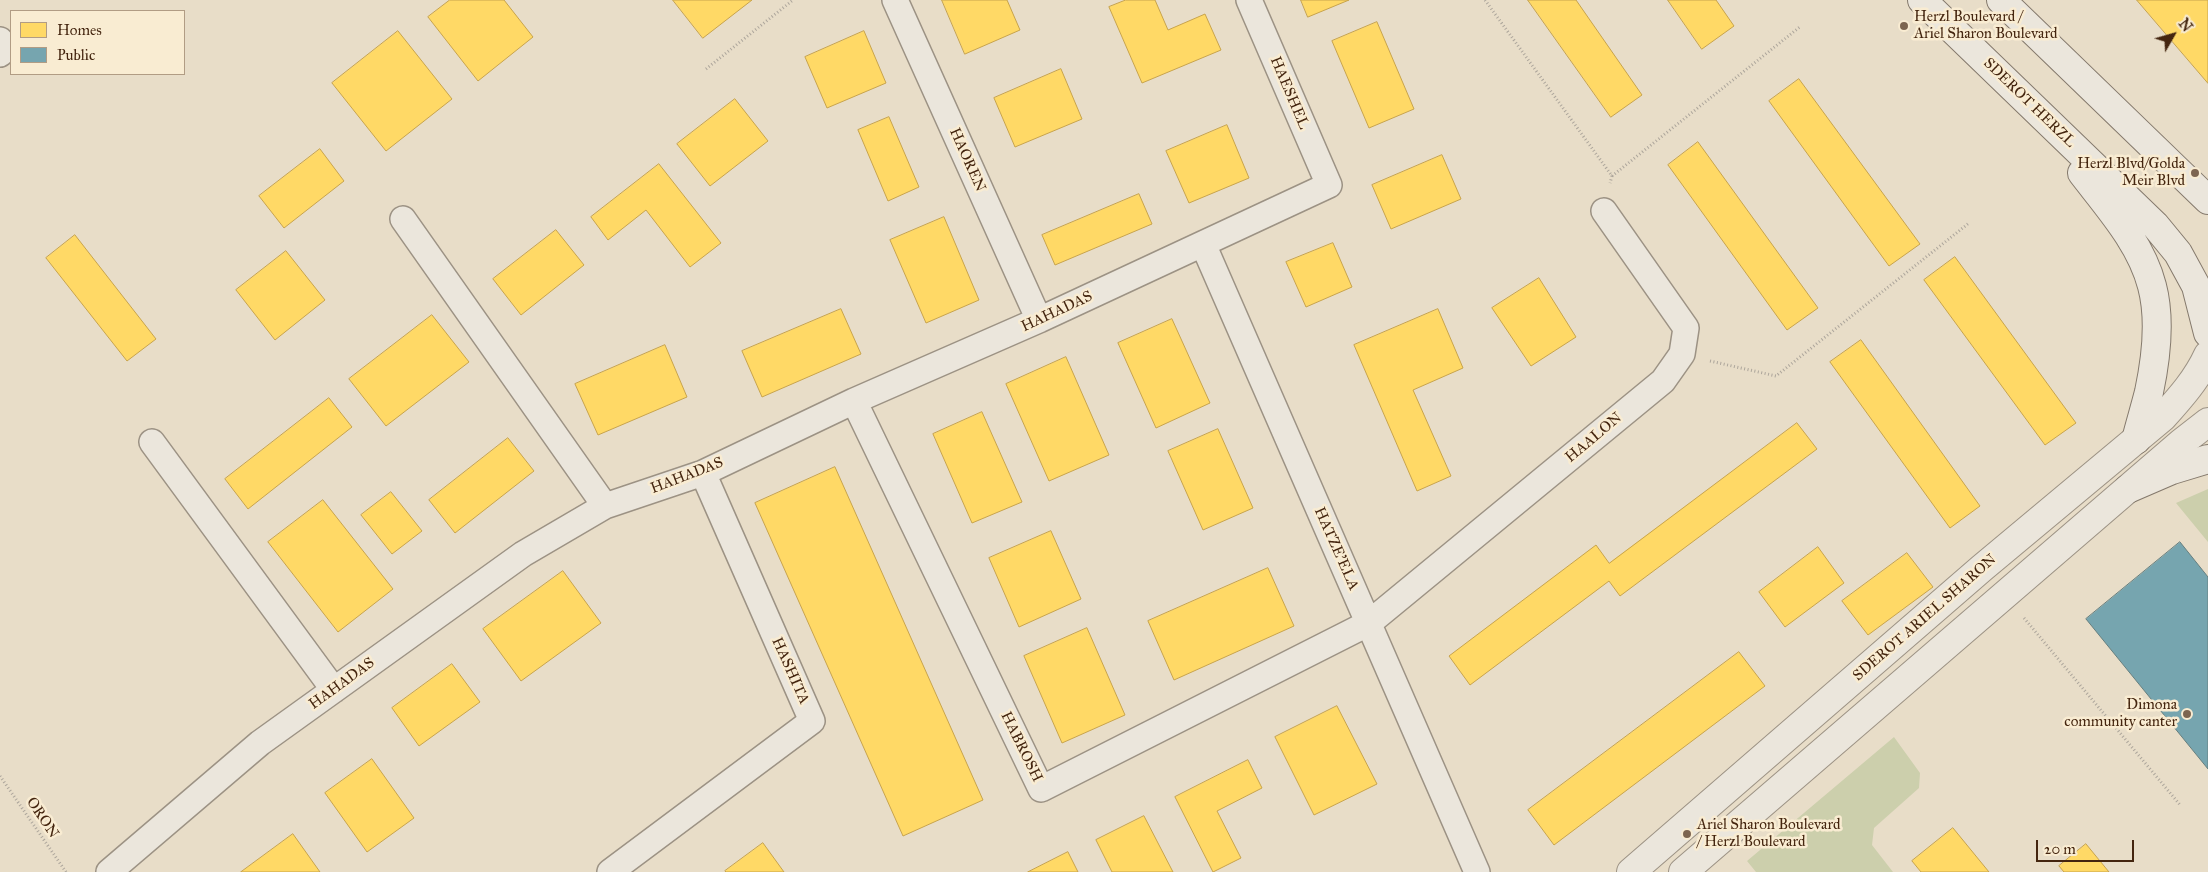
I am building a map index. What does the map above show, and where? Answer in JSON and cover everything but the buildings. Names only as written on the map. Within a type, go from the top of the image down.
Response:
[{"type":"street","name":"HAOREN","points":[[895,0],[1039,320]]},
{"type":"street","name":"HAESHEL","points":[[1249,0],[1329,185]]},
{"type":"street","name":"SDEROT HERZL","points":[[1922,0],[2155,225],[2178,253],[2196,286],[2208,333]]},
{"type":"street","points":[[2001,0],[2208,200]]},
{"type":"street","points":[[2021,95],[2122,226],[2141,259],[2152,286],[2157,317],[2156,345],[2148,393],[2136,440]]},
{"type":"street","name":"HAHADAS","points":[[109,872],[260,743],[523,554],[605,506],[703,473],[854,401],[1039,320],[1329,185]]},
{"type":"street","name":"HAALON","points":[[1369,623],[1663,380],[1682,354],[1686,328],[1604,211]]},
{"type":"street","points":[[403,219],[605,506]]},
{"type":"street","name":"HATZE'ELA","points":[[1202,244],[1477,866]]},
{"type":"street","name":"SDEROT ARIEL SHARON","points":[[1631,872],[1982,568],[2136,440],[2182,397],[2199,374],[2208,355]]},
{"type":"street","name":"HABROSH","points":[[854,401],[1041,789],[1369,623]]},
{"type":"street","points":[[1683,872],[2208,422]]},
{"type":"street","points":[[152,442],[334,690]]},
{"type":"street","points":[[2128,489],[2172,470],[2208,459]]},
{"type":"street","name":"HASHITA","points":[[610,872],[812,721],[703,473]]},
{"type":"path","points":[[706,69],[793,0]]},
{"type":"path","points":[[1485,0],[1612,176]]},
{"type":"path","points":[[1604,211],[1612,176],[1801,26]]},
{"type":"path","points":[[1682,354],[1776,376],[1969,223]]},
{"type":"path","points":[[2005,595],[2181,806]]},
{"type":"path","name":"ORON","points":[[0,776],[66,872]]},
{"type":"green space","points":[[2208,489],[2208,542],[2176,503]]},
{"type":"green space","points":[[1894,737],[1920,773],[1919,788],[1874,828],[1872,845],[1893,872],[1756,872],[1747,861]]},
{"type":"place","name":"Herzl Boulevard / Ariel Sharon Boulevard","points":[[1904,26]]},
{"type":"place","name":"Herzl Blvd/Golda Meir Blvd","points":[[2195,173]]},
{"type":"place","name":"Dimona community canter","points":[[2187,714]]},
{"type":"place","name":"Ariel Sharon Boulevard / Herzl Boulevard","points":[[1687,834]]}]
